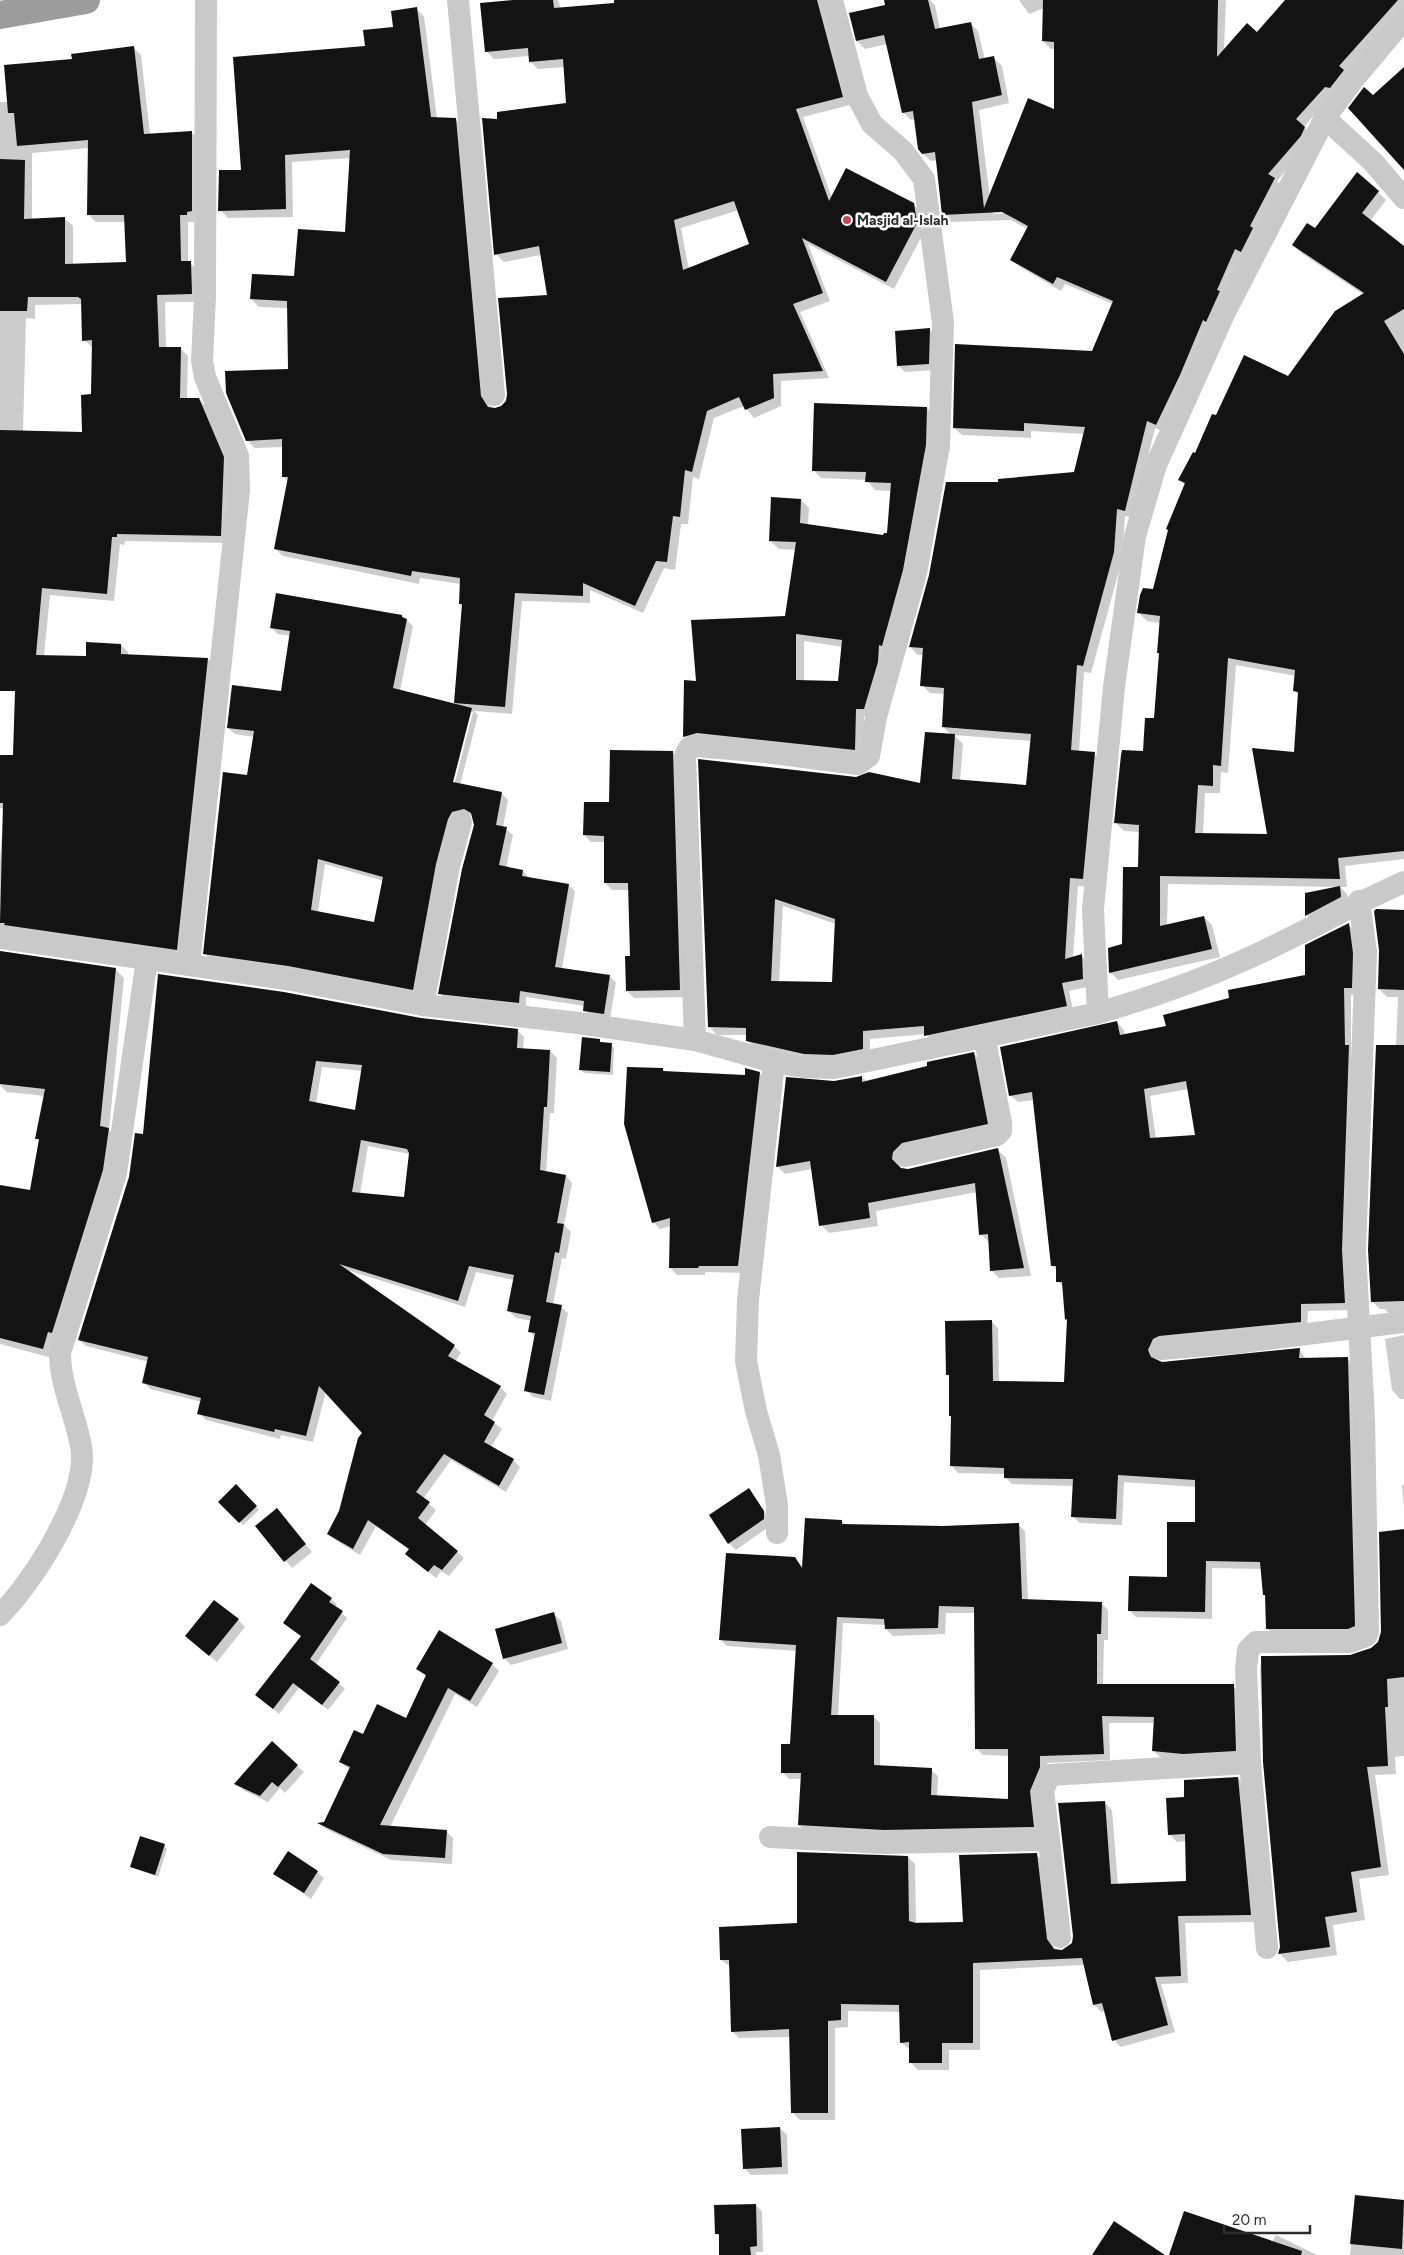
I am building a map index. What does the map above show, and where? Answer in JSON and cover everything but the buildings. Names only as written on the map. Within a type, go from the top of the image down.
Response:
[{"type":"highway","points":[[0,15],[86,0]]},
{"type":"street","points":[[190,965],[239,490],[238,456],[205,377],[202,361],[205,296],[206,0]]},
{"type":"street","points":[[458,0],[494,395]]},
{"type":"street","points":[[695,1040],[685,756],[689,748],[696,746],[765,752],[858,764],[869,756],[876,718],[916,573],[939,446],[944,323],[924,179],[903,151],[872,124],[857,96],[832,0]]},
{"type":"street","points":[[1098,1013],[1093,908],[1114,687],[1135,536],[1156,464],[1225,312],[1325,118],[1353,80],[1404,19]]},
{"type":"street","points":[[1325,118],[1373,162],[1404,198]]},
{"type":"street","points":[[423,1005],[449,866],[461,822]]},
{"type":"street","points":[[0,938],[286,978],[423,1005],[578,1023],[695,1040],[774,1062],[803,1067],[834,1068],[984,1035],[1098,1013],[1185,984],[1251,957],[1360,901],[1404,882]]},
{"type":"street","points":[[1267,1948],[1250,1763],[1246,1669],[1248,1650],[1252,1645],[1263,1641],[1350,1642],[1363,1639],[1368,1632],[1364,1418],[1355,1250],[1366,952],[1360,901]]},
{"type":"street","points":[[0,1615],[30,1581],[48,1551],[66,1515],[79,1478],[82,1448],[60,1373],[60,1353],[116,1173],[148,959]]},
{"type":"street","points":[[905,1156],[997,1135],[1001,1131],[984,1035]]},
{"type":"street","points":[[774,1062],[748,1300],[746,1361],[756,1411],[769,1455],[778,1505],[778,1533]]},
{"type":"street","points":[[1161,1349],[1234,1343],[1404,1322]]},
{"type":"street","points":[[1060,1937],[1043,1790],[1050,1775],[1250,1763]]},
{"type":"street","points":[[770,1837],[893,1844],[1049,1840]]},
{"type":"place","name":"Masjid al-Islah","points":[[847,220]]}]
